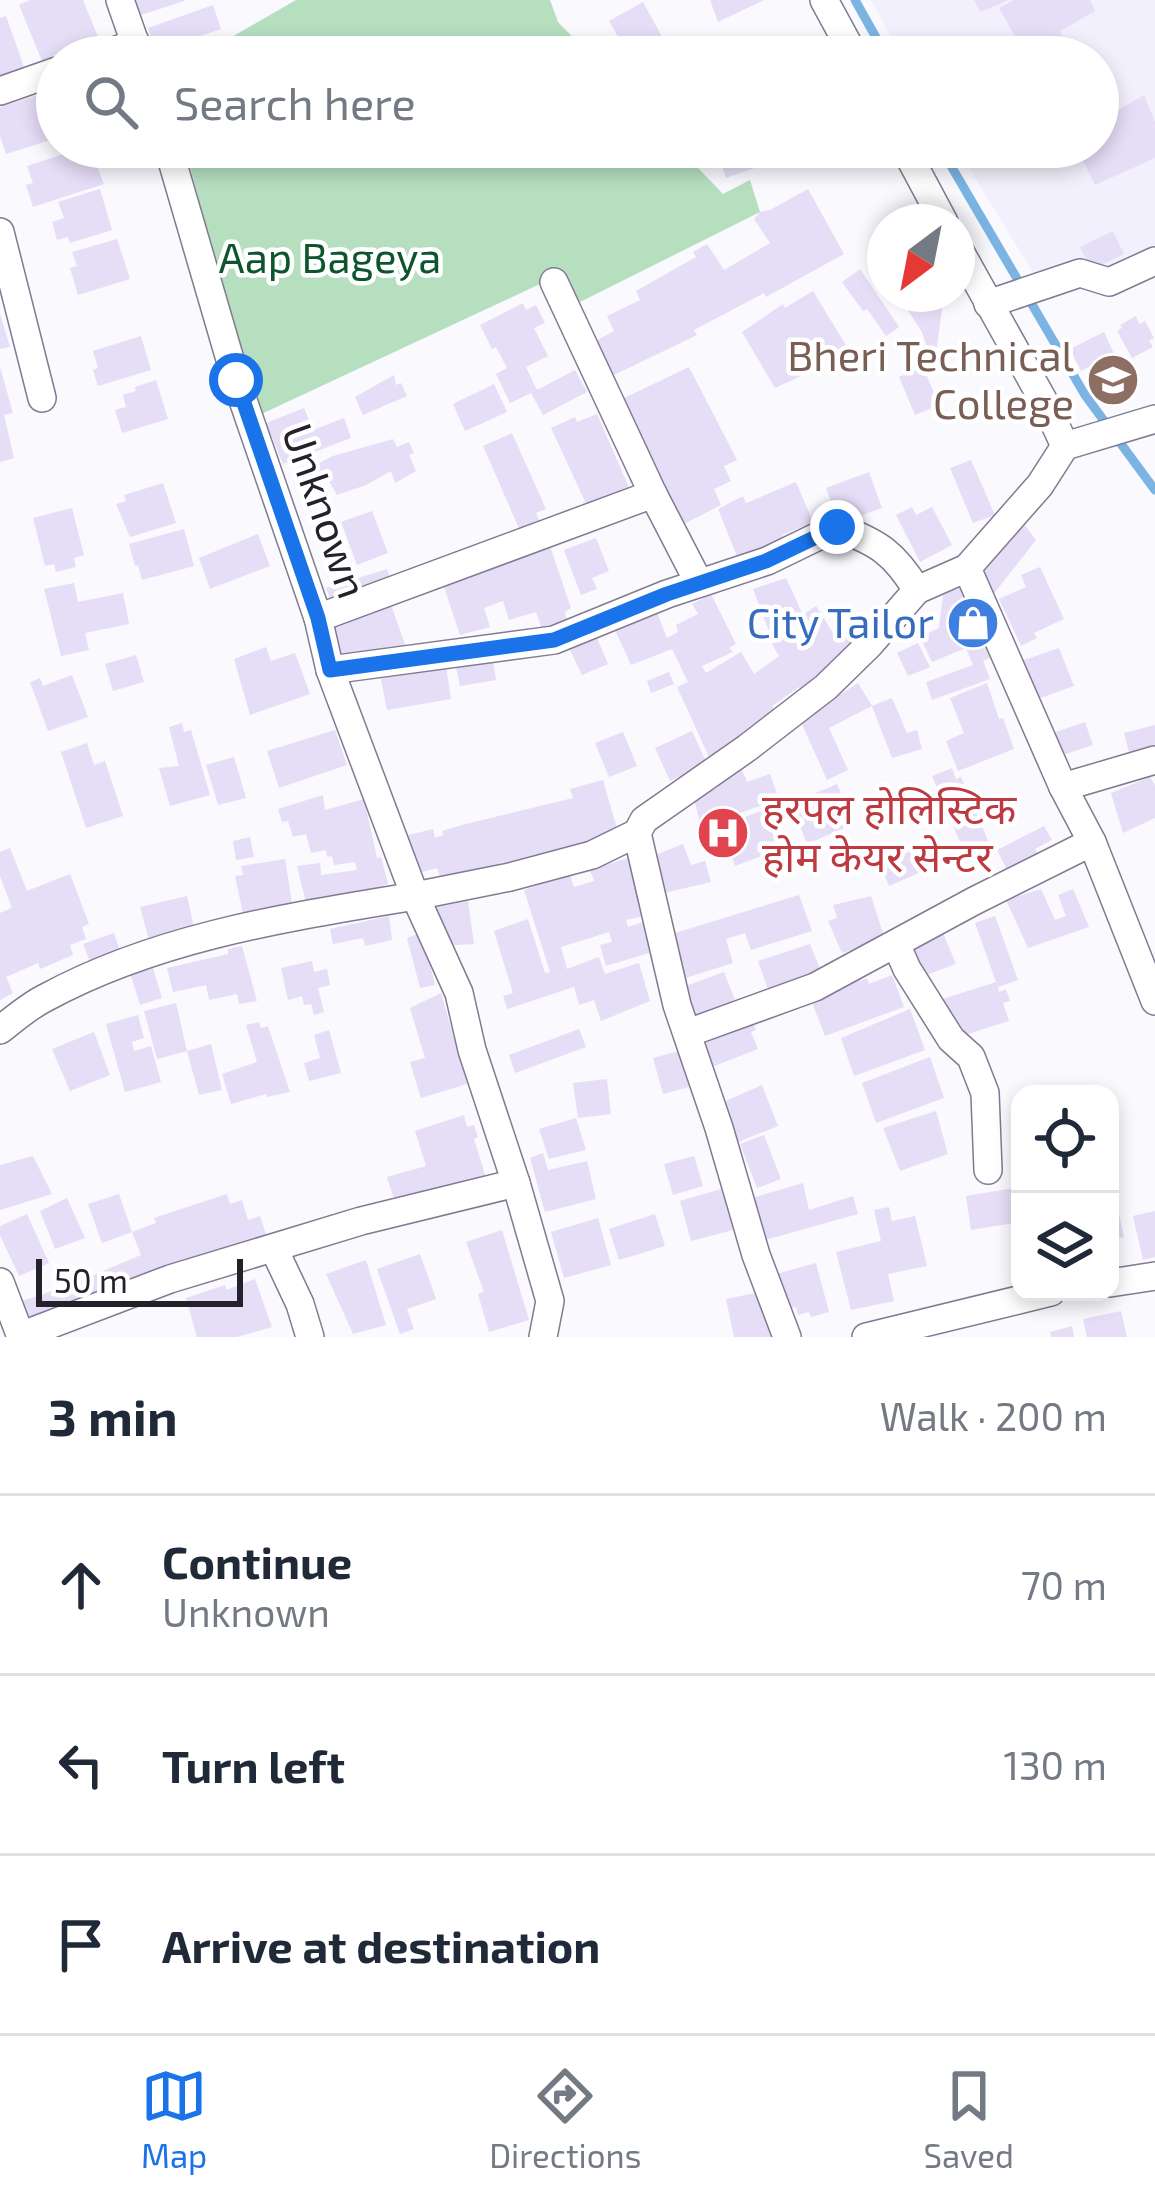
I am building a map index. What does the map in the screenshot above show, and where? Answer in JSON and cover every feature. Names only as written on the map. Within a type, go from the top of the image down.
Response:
[{"type":"street","points":[[120,0],[133,36]]},
{"type":"street","points":[[824,0],[844,36]]},
{"type":"street","points":[[0,91],[36,78]]},
{"type":"street","name":"Unknown","points":[[174,168],[236,380],[318,618],[330,670],[415,896],[459,993],[550,1301],[543,1337]]},
{"type":"street","points":[[915,168],[934,204]]},
{"type":"street","points":[[0,232],[42,398]]},
{"type":"street","points":[[988,304],[1080,273],[1109,282],[1155,261]]},
{"type":"street","points":[[975,280],[1065,446]]},
{"type":"street","points":[[554,282],[699,583]]},
{"type":"street","points":[[0,1030],[42,999],[141,955],[274,920],[509,877],[592,856],[637,833],[644,820],[826,687],[917,590],[967,568],[1040,484],[1065,446],[1155,418]]},
{"type":"street","points":[[318,618],[653,494]]},
{"type":"street","points":[[330,670],[554,640],[766,561],[837,527],[898,559],[917,590]]},
{"type":"street","points":[[967,568],[1063,788],[1092,842],[1155,1001]]},
{"type":"street","points":[[1063,788],[1155,760]]},
{"type":"street","points":[[637,833],[672,986],[756,1255],[787,1337]]},
{"type":"street","points":[[688,1033],[815,987],[1092,842]]},
{"type":"street","points":[[896,944],[951,1039],[971,1057],[986,1093],[988,1170]]},
{"type":"street","points":[[0,1282],[21,1336],[170,1279],[361,1221],[516,1183]]},
{"type":"street","points":[[274,1249],[310,1337]]},
{"type":"street","points":[[1119,1282],[1155,1276]]},
{"type":"street","points":[[866,1337],[1014,1301]]},
{"type":"shaded area","points":[[871,0],[1155,0],[1155,273],[1087,276],[1045,292],[969,168],[1119,168],[1119,36],[890,36]]},
{"type":"green space","points":[[296,0],[550,0],[558,22],[572,36],[233,36]]},
{"type":"green space","name":"Aap Bageya","points":[[190,168],[698,168],[723,194],[750,180],[760,212],[572,306],[552,275],[255,417]]},
{"type":"building","points":[[30,0],[83,0],[98,36],[36,36],[36,46],[19,5]]},
{"type":"building","points":[[124,0],[184,0],[184,1],[132,18]]},
{"type":"building","points":[[710,0],[764,0],[718,22]]},
{"type":"building","points":[[974,0],[1009,0],[980,12]]},
{"type":"building","points":[[1014,0],[1090,0],[1095,11],[1060,31],[1063,36],[1015,36],[999,8]]},
{"type":"building","points":[[643,2],[662,36],[618,36],[609,21]]},
{"type":"building","points":[[213,5],[221,29],[200,36],[151,36],[148,28]]},
{"type":"building","points":[[6,16],[25,70],[0,79],[0,18]]},
{"type":"building","points":[[1144,95],[1155,122],[1155,158],[1095,185],[1086,168],[1119,168],[1119,110]]},
{"type":"building","points":[[36,96],[36,145],[6,154],[0,136],[0,107]]},
{"type":"building","points":[[27,166],[98,168],[104,184],[33,207],[26,185],[33,183]]},
{"type":"building","points":[[722,168],[755,168],[726,178]]},
{"type":"building","points":[[100,189],[112,230],[70,243],[68,237],[57,240],[52,222],[64,218],[58,202]]},
{"type":"building","points":[[808,189],[844,254],[610,377],[592,343],[614,331],[607,316],[640,300],[636,291],[696,257],[693,252],[707,244],[724,270],[770,243],[754,219]]},
{"type":"building","points":[[1113,231],[1124,254],[1091,270],[1080,247]]},
{"type":"building","points":[[117,239],[130,279],[78,295],[70,268],[77,266],[72,252]]},
{"type":"building","points":[[860,269],[867,279],[867,309],[863,311],[842,282]]},
{"type":"building","points":[[813,291],[847,347],[822,360],[818,352],[803,357],[799,349],[787,354],[801,376],[775,388],[742,332],[783,304],[785,308]]},
{"type":"building","points":[[523,303],[526,310],[536,305],[545,323],[534,328],[548,356],[526,367],[537,390],[575,370],[587,392],[543,415],[531,393],[510,403],[496,374],[507,368],[480,325]]},
{"type":"building","points":[[869,312],[889,312],[899,327],[886,336]]},
{"type":"building","points":[[909,312],[942,312],[934,369],[922,332]]},
{"type":"building","points":[[0,314],[10,347],[0,349]]},
{"type":"building","points":[[1136,316],[1139,324],[1145,321],[1154,338],[1149,341],[1153,347],[1132,358],[1117,331]]},
{"type":"building","points":[[1104,332],[1114,354],[1081,371],[1070,349]]},
{"type":"building","points":[[141,336],[151,370],[98,386],[93,351]]},
{"type":"building","points":[[1116,356],[1118,360],[1123,357],[1137,381],[1111,396],[1099,374],[1105,371],[1102,365]]},
{"type":"building","points":[[0,367],[13,413],[4,415],[14,458],[0,462]]},
{"type":"building","points":[[689,367],[737,460],[724,466],[731,481],[714,489],[721,505],[678,527],[620,400]]},
{"type":"building","points":[[923,367],[939,405],[915,415],[899,377]]},
{"type":"building","points":[[394,375],[407,396],[363,415],[355,397]]},
{"type":"building","points":[[156,380],[168,419],[122,433],[115,410],[126,407],[123,395]]},
{"type":"building","points":[[494,384],[507,412],[465,431],[453,404]]},
{"type":"building","points":[[304,408],[313,430],[344,418],[351,438],[283,464],[266,423]]},
{"type":"building","points":[[597,414],[630,490],[588,508],[551,428]]},
{"type":"building","points":[[512,433],[546,509],[536,513],[541,524],[521,533],[483,446]]},
{"type":"building","points":[[393,439],[397,447],[409,442],[416,471],[395,483],[391,471],[337,495],[329,481],[317,486],[313,466]]},
{"type":"building","points":[[971,460],[995,515],[973,523],[950,468]]},
{"type":"building","points":[[869,472],[882,508],[839,524],[826,488]]},
{"type":"building","points":[[796,482],[813,522],[782,535],[787,546],[741,566],[718,509],[743,496],[746,503]]},
{"type":"building","points":[[163,483],[176,523],[130,537],[116,504],[126,501],[124,495]]},
{"type":"building","points":[[912,507],[916,515],[932,507],[952,545],[920,562],[896,515]]},
{"type":"building","points":[[72,508],[84,555],[74,558],[76,567],[56,572],[54,564],[45,566],[33,518]]},
{"type":"building","points":[[372,511],[388,553],[357,565],[341,522]]},
{"type":"building","points":[[1018,516],[1036,540],[992,596],[977,566]]},
{"type":"building","points":[[184,529],[194,566],[142,580],[129,544]]},
{"type":"building","points":[[258,534],[270,566],[210,589],[199,558]]},
{"type":"building","points":[[596,538],[609,571],[592,578],[597,589],[581,595],[564,550]]},
{"type":"building","points":[[550,546],[571,608],[565,612],[568,625],[544,635],[536,612],[509,620],[503,601],[484,608],[490,627],[460,635],[443,584]]},
{"type":"building","points":[[1040,567],[1064,619],[1034,633],[1037,638],[1021,646],[999,599],[1026,587],[1021,575]]},
{"type":"building","points":[[387,569],[392,584],[332,604],[326,588]]},
{"type":"building","points":[[786,578],[803,615],[816,606],[835,636],[841,630],[854,647],[802,690],[799,687],[772,706],[776,713],[728,743],[731,750],[710,759],[677,687],[688,682],[672,649],[631,665],[614,628],[654,605],[667,638],[678,632],[676,625],[698,614],[692,604],[711,594],[736,644],[729,648],[733,652],[702,666],[706,673],[741,652],[754,674],[779,656],[772,644],[805,627],[799,618],[769,631],[753,589]]},
{"type":"building","points":[[74,583],[78,602],[123,593],[129,624],[85,633],[89,650],[61,656],[44,589]]},
{"type":"building","points":[[968,585],[990,658],[983,661],[990,679],[932,700],[926,682],[973,665],[966,648],[932,662],[920,637],[939,628],[943,595]]},
{"type":"building","points":[[390,602],[407,650],[343,662],[332,624]]},
{"type":"building","points":[[597,638],[608,664],[582,675],[570,650]]},
{"type":"building","points":[[918,643],[930,667],[908,676],[897,653]]},
{"type":"building","points":[[266,647],[271,661],[295,653],[310,694],[250,715],[234,659]]},
{"type":"building","points":[[1059,648],[1074,686],[1029,702],[1015,663]]},
{"type":"building","points":[[136,655],[144,682],[113,691],[105,664]]},
{"type":"building","points":[[493,661],[496,680],[460,686],[456,667]]},
{"type":"building","points":[[446,666],[451,699],[387,710],[379,670]]},
{"type":"building","points":[[669,672],[674,684],[651,693],[647,681]]},
{"type":"building","points":[[72,675],[88,717],[48,731],[30,682],[40,678],[43,686]]},
{"type":"building","points":[[858,683],[872,706],[829,728],[848,770],[827,780],[800,720]]},
{"type":"building","points":[[987,683],[1014,749],[958,771],[946,741],[964,733],[950,698]]},
{"type":"building","points":[[892,698],[907,733],[917,730],[922,749],[892,758],[872,706]]},
{"type":"building","points":[[1085,722],[1093,745],[1051,759],[1044,736]]},
{"type":"building","points":[[182,723],[184,732],[191,730],[210,795],[170,806],[159,768],[179,766],[169,727]]},
{"type":"building","points":[[1155,725],[1155,757],[1132,764],[1124,733]]},
{"type":"building","points":[[335,730],[347,765],[279,788],[267,751]]},
{"type":"building","points":[[692,731],[707,764],[670,781],[655,748]]},
{"type":"building","points":[[623,732],[637,766],[609,777],[595,743]]},
{"type":"building","points":[[87,743],[94,765],[105,761],[123,816],[86,828],[61,752]]},
{"type":"building","points":[[234,757],[246,798],[218,805],[206,765]]},
{"type":"building","points":[[952,768],[956,779],[961,777],[992,850],[968,861],[932,776]]},
{"type":"building","points":[[742,770],[747,782],[770,774],[779,799],[701,827],[694,799]]},
{"type":"building","points":[[1150,777],[1155,785],[1155,818],[1123,833],[1111,793]]},
{"type":"building","points":[[603,780],[618,832],[441,880],[437,868],[415,874],[405,836],[433,829],[435,838],[462,825],[573,798],[570,789]]},
{"type":"building","points":[[837,784],[854,824],[807,844],[793,809],[801,806],[799,800]]},
{"type":"building","points":[[323,795],[325,810],[364,799],[388,884],[306,903],[297,866],[320,863],[321,875],[357,870],[355,862],[334,865],[326,850],[311,853],[306,834],[293,837],[288,821],[282,822],[278,809]]},
{"type":"building","points":[[761,811],[764,821],[772,818],[784,848],[735,866],[720,826]]},
{"type":"building","points":[[1044,826],[1052,840],[1035,849],[1040,858],[1009,874],[997,850]]},
{"type":"building","points":[[250,837],[254,857],[236,860],[233,841]]},
{"type":"building","points":[[908,843],[921,872],[889,886],[876,855]]},
{"type":"building","points":[[683,844],[691,865],[705,861],[711,882],[664,893],[653,856]]},
{"type":"building","points":[[10,848],[27,891],[70,874],[89,924],[82,927],[86,939],[70,945],[73,955],[6,977],[13,993],[0,1000],[0,913],[12,908],[0,876],[0,852]]},
{"type":"building","points":[[634,856],[648,915],[626,920],[628,927],[643,922],[652,952],[606,966],[600,945],[612,942],[609,932],[561,947],[567,969],[599,957],[605,974],[639,963],[650,1001],[601,1021],[594,1000],[579,1005],[574,987],[507,1009],[503,996],[513,993],[494,931],[528,919],[545,973],[550,972],[524,890],[570,875],[574,887],[594,881],[590,870]]},
{"type":"building","points":[[285,859],[293,909],[244,918],[235,876],[243,875],[241,866]]},
{"type":"building","points":[[1041,889],[1055,920],[1066,916],[1058,895],[1073,889],[1089,927],[1028,948],[1006,900]]},
{"type":"building","points":[[799,895],[812,931],[751,950],[745,933],[726,939],[733,963],[676,981],[662,937]]},
{"type":"building","points":[[187,896],[194,928],[149,940],[140,907]]},
{"type":"building","points":[[871,896],[885,939],[842,953],[828,921],[837,918],[833,905]]},
{"type":"building","points":[[468,901],[474,944],[439,946],[431,908]]},
{"type":"building","points":[[389,916],[392,940],[365,946],[363,938],[333,944],[330,929]]},
{"type":"building","points":[[995,916],[1018,980],[998,987],[999,992],[1006,989],[1010,1001],[1003,1003],[1009,1021],[955,1038],[943,999],[996,982],[975,923]]},
{"type":"building","points":[[940,926],[956,964],[918,978],[906,951]]},
{"type":"building","points":[[422,932],[435,985],[420,988],[407,938]]},
{"type":"building","points":[[114,933],[120,951],[90,962],[83,944]]},
{"type":"building","points":[[810,944],[824,978],[771,998],[758,961]]},
{"type":"building","points":[[242,946],[257,1001],[239,1004],[237,994],[209,1000],[206,985],[173,992],[167,968],[228,954],[228,949]]},
{"type":"building","points":[[312,961],[314,972],[327,969],[330,985],[318,988],[324,1012],[314,1015],[302,996],[288,1000],[281,968]]},
{"type":"building","points":[[152,965],[162,998],[140,1005],[130,972]]},
{"type":"building","points":[[724,972],[739,1010],[695,1027],[680,988]]},
{"type":"building","points":[[892,975],[904,1007],[825,1036],[809,995],[859,977],[860,981],[867,978],[869,984]]},
{"type":"building","points":[[441,993],[467,1084],[421,1098],[410,1062],[425,1058],[410,1008]]},
{"type":"building","points":[[176,1003],[187,1051],[157,1059],[144,1011]]},
{"type":"building","points":[[910,1009],[925,1050],[854,1076],[841,1038]]},
{"type":"building","points":[[138,1015],[144,1038],[132,1042],[134,1051],[151,1046],[161,1082],[125,1092],[106,1024]]},
{"type":"building","points":[[750,1015],[758,1049],[712,1067],[699,1035]]},
{"type":"building","points":[[259,1022],[261,1028],[268,1026],[290,1092],[231,1104],[222,1074],[257,1062],[246,1025]]},
{"type":"building","points":[[579,1029],[586,1047],[515,1073],[509,1055]]},
{"type":"building","points":[[329,1030],[341,1073],[309,1081],[304,1063],[320,1058],[314,1035]]},
{"type":"building","points":[[94,1032],[110,1075],[70,1091],[52,1049]]},
{"type":"building","points":[[211,1044],[222,1090],[199,1095],[187,1051]]},
{"type":"building","points":[[679,1051],[689,1087],[663,1094],[653,1058]]},
{"type":"building","points":[[930,1057],[944,1098],[876,1123],[862,1083]]},
{"type":"building","points":[[607,1079],[611,1114],[578,1118],[573,1083]]},
{"type":"building","points":[[762,1085],[778,1126],[738,1142],[721,1103]]},
{"type":"building","points":[[936,1111],[948,1154],[900,1171],[883,1128]]},
{"type":"building","points":[[464,1115],[467,1127],[474,1125],[487,1181],[397,1209],[387,1177],[426,1166],[415,1131]]},
{"type":"building","points":[[576,1118],[586,1150],[549,1159],[539,1129]]},
{"type":"building","points":[[764,1135],[781,1179],[757,1188],[740,1144]]},
{"type":"building","points":[[543,1153],[548,1170],[587,1161],[596,1199],[545,1212],[530,1158]]},
{"type":"building","points":[[33,1156],[52,1194],[0,1210],[0,1165]]},
{"type":"building","points":[[694,1156],[703,1186],[673,1195],[664,1164]]},
{"type":"building","points":[[803,1183],[809,1210],[853,1196],[858,1214],[765,1240],[752,1198]]},
{"type":"building","points":[[1011,1188],[1011,1223],[971,1230],[966,1196]]},
{"type":"building","points":[[721,1189],[733,1230],[691,1241],[680,1201]]},
{"type":"building","points":[[119,1194],[132,1232],[102,1243],[88,1204]]},
{"type":"building","points":[[227,1194],[230,1204],[242,1200],[248,1220],[260,1216],[267,1238],[87,1302],[77,1282],[141,1255],[132,1232],[156,1223],[154,1218]]},
{"type":"building","points":[[67,1198],[85,1238],[55,1249],[40,1211]]},
{"type":"building","points":[[889,1207],[892,1221],[915,1216],[927,1266],[888,1274],[894,1301],[851,1310],[836,1252],[881,1241],[874,1210]]},
{"type":"building","points":[[1155,1211],[1155,1257],[1143,1260],[1133,1216]]},
{"type":"building","points":[[27,1214],[49,1263],[19,1276],[0,1226]]},
{"type":"building","points":[[655,1214],[665,1246],[619,1260],[609,1229]]},
{"type":"building","points":[[598,1218],[611,1265],[564,1278],[551,1232]]},
{"type":"building","points":[[502,1230],[529,1320],[489,1332],[478,1294],[484,1292],[466,1242]]},
{"type":"building","points":[[420,1254],[436,1299],[407,1309],[414,1329],[400,1334],[377,1269]]},
{"type":"building","points":[[366,1260],[386,1325],[353,1334],[326,1274]]},
{"type":"building","points":[[816,1263],[829,1312],[811,1317],[809,1312],[798,1315],[796,1307],[786,1310],[776,1274]]},
{"type":"building","points":[[255,1279],[272,1327],[237,1337],[197,1337],[186,1298]]},
{"type":"building","points":[[74,1284],[83,1305],[22,1327],[13,1304]]},
{"type":"building","points":[[765,1291],[782,1337],[734,1337],[726,1299]]},
{"type":"building","points":[[1121,1311],[1127,1337],[1087,1337],[1083,1319]]},
{"type":"building","points":[[1072,1326],[1074,1337],[1051,1337],[1050,1332]]},
{"type":"waterway","points":[[855,0],[875,36]]},
{"type":"waterway","points":[[952,168],[1085,395],[1155,490]]},
{"type":"place","name":"Bheri Technical College","points":[[1113,380]]},
{"type":"place","name":"City Tailor","points":[[973,623]]},
{"type":"place","name":"हरपल होलिस्टिक होम केयर सेन्टर","points":[[723,833]]},
{"type":"route","points":[[236,380],[318,618],[330,670],[554,640],[667,594],[766,561],[837,527]]}]
